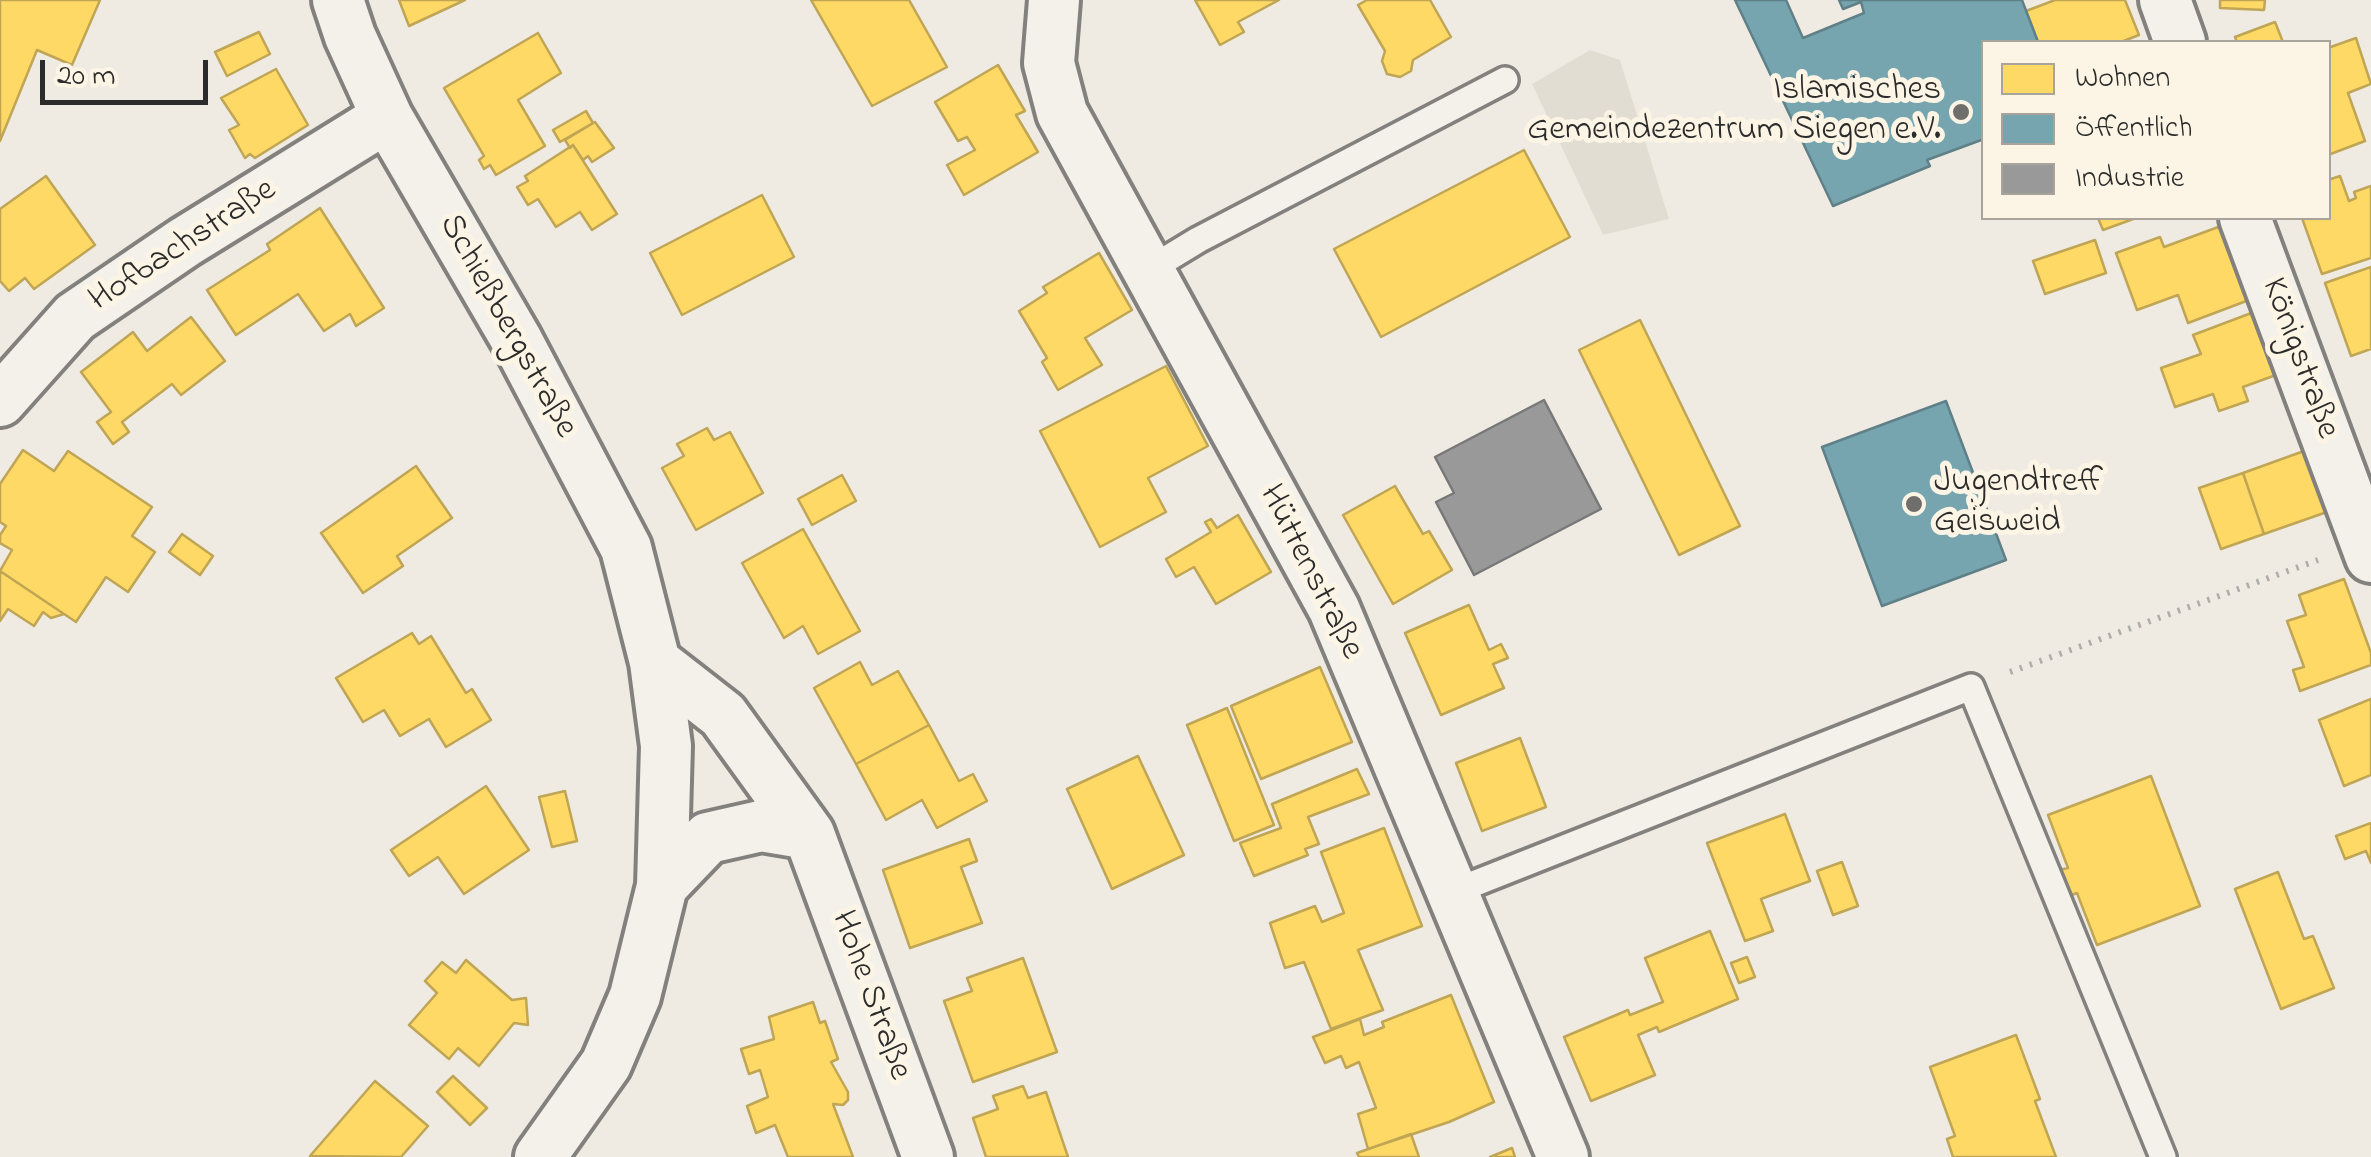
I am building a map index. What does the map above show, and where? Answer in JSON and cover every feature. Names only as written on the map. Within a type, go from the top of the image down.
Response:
[{"type":"street","name":"Schießbergstraße","points":[[338,0],[350,36],[388,117],[516,339],[626,548],[655,662],[666,746],[662,886],[635,996],[606,1064],[540,1157]]},
{"type":"street","name":"Hüttenstraße","points":[[1054,0],[1049,63],[1062,112],[1334,609],[1563,1157]]},
{"type":"street","points":[[2164,0],[2179,40]]},
{"type":"street","name":"Hofbachstraße","points":[[0,401],[75,317],[185,242],[388,117]]},
{"type":"street","name":"Königstraße","points":[[2246,220],[2368,550]]},
{"type":"street","points":[[655,662],[723,715],[809,834]]},
{"type":"street","name":"Schießbergstraße","points":[[662,886],[708,838],[760,826],[809,834]]},
{"type":"street","name":"Hohe Straße","points":[[809,834],[928,1157]]},
{"type":"lane","points":[[1147,271],[1198,240],[1505,80]]},
{"type":"lane","points":[[1453,892],[1971,686],[2163,1157]]},
{"type":"path","points":[[1971,686],[2368,550]]},
{"type":"shaded area","points":[[1590,50],[1620,60],[1669,219],[1603,235],[1532,84]]},
{"type":"building: Wohnen","points":[[0,0],[100,0],[72,65],[37,50],[0,141]]},
{"type":"building: Wohnen","points":[[399,0],[465,0],[409,26]]},
{"type":"building: Wohnen","points":[[811,0],[909,0],[947,67],[872,106]]},
{"type":"building: Wohnen","points":[[1195,0],[1279,0],[1238,22],[1244,32],[1220,45]]},
{"type":"building: Wohnen","points":[[1367,0],[1430,0],[1451,37],[1413,60],[1411,71],[1400,77],[1387,74],[1382,61],[1385,51],[1358,5]]},
{"type":"building: Wohnen","points":[[2055,0],[2125,0],[2139,35],[2126,40],[2037,40],[2026,11]]},
{"type":"building: Wohnen","points":[[2220,0],[2265,0],[2264,10],[2220,8]]},
{"type":"building: Wohnen","points":[[2275,22],[2282,40],[2236,40],[2235,37]]},
{"type":"building: Wohnen","points":[[259,32],[270,54],[227,76],[215,52]]},
{"type":"building: Wohnen","points":[[538,33],[561,73],[518,100],[545,146],[496,175],[490,165],[484,169],[479,160],[484,156],[444,88]]},
{"type":"building: Wohnen","points":[[2356,38],[2371,84],[2348,93],[2365,141],[2331,154],[2331,47]]},
{"type":"building: Wohnen","points":[[998,65],[1025,111],[1016,115],[1038,152],[964,195],[947,165],[975,150],[967,137],[958,141],[935,102]]},
{"type":"building: Wohnen","points":[[276,69],[308,125],[255,158],[250,154],[245,158],[229,130],[239,125],[221,98]]},
{"type":"building: Wohnen","points":[[586,111],[593,123],[560,142],[553,130]]},
{"type":"building: Wohnen","points":[[595,122],[614,148],[592,162],[588,156],[583,160],[565,140]]},
{"type":"building: Wohnen","points":[[573,145],[617,214],[592,230],[580,212],[556,227],[538,199],[528,205],[517,187],[528,181],[525,176]]},
{"type":"building: Wohnen","points":[[1524,150],[1570,237],[1381,337],[1334,249]]},
{"type":"building: Wohnen","points":[[46,176],[95,245],[34,289],[25,278],[9,291],[0,281],[0,209]]},
{"type":"building: Wohnen","points":[[2340,176],[2349,201],[2356,198],[2354,192],[2371,186],[2371,258],[2322,274],[2303,220],[2331,220],[2331,179]]},
{"type":"building: Wohnen","points":[[762,195],[794,257],[682,315],[650,253]]},
{"type":"building: Wohnen","points":[[320,208],[384,308],[356,326],[350,314],[324,331],[298,294],[236,335],[207,290],[270,250],[267,244]]},
{"type":"building: Wohnen","points":[[2099,220],[2130,220],[2103,230]]},
{"type":"building: Wohnen","points":[[2221,226],[2249,300],[2188,323],[2178,295],[2137,310],[2116,253],[2160,237],[2164,247]]},
{"type":"building: Wohnen","points":[[2095,240],[2106,273],[2045,294],[2033,261]]},
{"type":"building: Wohnen","points":[[1099,253],[1132,310],[1085,338],[1102,365],[1058,390],[1042,362],[1047,358],[1019,311],[1047,293],[1043,287]]},
{"type":"building: Wohnen","points":[[2371,267],[2371,349],[2351,356],[2325,283]]},
{"type":"building: Wohnen","points":[[2254,312],[2276,375],[2243,387],[2248,401],[2219,411],[2213,394],[2175,407],[2161,368],[2201,354],[2193,335]]},
{"type":"building: Wohnen","points":[[191,317],[225,361],[181,395],[172,384],[122,422],[129,432],[113,444],[97,422],[111,412],[81,372],[133,332],[147,351]]},
{"type":"building: Wohnen","points":[[1640,320],[1740,526],[1679,555],[1579,350]]},
{"type":"building: Wohnen","points":[[1166,366],[1208,446],[1148,478],[1166,512],[1100,547],[1040,431]]},
{"type":"building: Wohnen","points":[[707,428],[714,440],[730,432],[763,493],[696,530],[662,468],[684,456],[677,444]]},
{"type":"building: Wohnen","points":[[23,450],[54,471],[68,451],[152,507],[132,536],[155,552],[128,592],[106,577],[76,622],[0,571],[12,550],[0,543],[6,526],[0,522],[0,484]]},
{"type":"building: Wohnen","points":[[2304,451],[2327,512],[2264,534],[2243,473]]},
{"type":"building: Wohnen","points":[[416,466],[452,518],[397,556],[403,566],[363,593],[321,533]]},
{"type":"building: Wohnen","points":[[2243,473],[2264,534],[2221,549],[2199,488]]},
{"type":"building: Wohnen","points":[[842,475],[856,501],[812,525],[798,499]]},
{"type":"building: Wohnen","points":[[1395,486],[1423,534],[1429,531],[1452,570],[1393,604],[1343,515]]},
{"type":"building: Wohnen","points":[[1238,515],[1271,572],[1216,604],[1194,567],[1176,577],[1166,559],[1211,532],[1205,522],[1211,519],[1217,528]]},
{"type":"building: Wohnen","points":[[803,529],[860,631],[818,654],[803,626],[784,638],[742,563]]},
{"type":"building: Wohnen","points":[[182,534],[213,556],[200,575],[169,552]]},
{"type":"building: Wohnen","points":[[0,571],[64,614],[51,618],[43,612],[34,626],[8,609],[0,621]]},
{"type":"building: Wohnen","points":[[2344,579],[2371,653],[2371,665],[2300,691],[2293,670],[2304,667],[2287,621],[2306,615],[2299,595]]},
{"type":"building: Wohnen","points":[[1469,605],[1489,650],[1501,644],[1508,658],[1493,664],[1504,688],[1441,715],[1405,633]]},
{"type":"building: Wohnen","points":[[412,633],[419,644],[431,636],[466,693],[472,689],[491,720],[446,747],[429,719],[400,736],[384,710],[363,722],[336,678]]},
{"type":"building: Wohnen","points":[[860,662],[872,685],[898,671],[929,725],[856,764],[814,688]]},
{"type":"building: Wohnen","points":[[1320,667],[1352,742],[1261,779],[1231,706]]},
{"type":"building: Wohnen","points":[[2371,699],[2371,775],[2344,786],[2319,720]]},
{"type":"building: Wohnen","points":[[1227,708],[1274,825],[1234,841],[1187,725]]},
{"type":"building: Wohnen","points":[[929,725],[959,781],[973,774],[987,801],[937,828],[922,800],[886,820],[856,764]]},
{"type":"building: Wohnen","points":[[1520,738],[1546,807],[1482,831],[1456,763]]},
{"type":"building: Wohnen","points":[[1138,756],[1184,855],[1112,889],[1067,789]]},
{"type":"building: Wohnen","points":[[1357,769],[1369,794],[1308,817],[1319,844],[1305,849],[1308,855],[1254,876],[1240,843],[1281,828],[1272,804]]},
{"type":"building: Wohnen","points":[[2151,776],[2200,906],[2097,945],[2077,893],[2069,896],[2059,870],[2068,868],[2048,815]]},
{"type":"building: Wohnen","points":[[486,786],[529,850],[464,894],[438,857],[409,876],[391,850]]},
{"type":"building: Wohnen","points":[[565,791],[577,841],[552,847],[539,797]]},
{"type":"building: Wohnen","points":[[1785,814],[1810,881],[1761,899],[1773,931],[1745,941],[1707,843]]},
{"type":"building: Wohnen","points":[[2371,823],[2371,863],[2366,851],[2345,859],[2336,836]]},
{"type":"building: Wohnen","points":[[1384,828],[1422,926],[1358,950],[1383,1010],[1331,1029],[1304,962],[1285,968],[1270,923],[1315,906],[1322,922],[1344,913],[1321,852]]},
{"type":"building: Wohnen","points":[[969,839],[977,861],[961,867],[982,923],[910,948],[883,870]]},
{"type":"building: Wohnen","points":[[1842,862],[1858,906],[1833,915],[1817,871]]},
{"type":"building: Wohnen","points":[[2278,872],[2304,939],[2313,936],[2334,988],[2281,1009],[2235,889]]},
{"type":"building: Wohnen","points":[[1710,931],[1738,999],[1659,1032],[1657,1027],[1638,1035],[1655,1075],[1591,1101],[1564,1037],[1628,1010],[1630,1015],[1663,1002],[1645,958]]},
{"type":"building: Wohnen","points":[[1747,957],[1755,977],[1739,983],[1731,963]]},
{"type":"building: Wohnen","points":[[1023,958],[1057,1052],[973,1082],[944,1001],[972,991],[967,978]]},
{"type":"building: Wohnen","points":[[466,960],[512,1000],[526,998],[528,1025],[514,1023],[479,1066],[458,1048],[449,1059],[409,1025],[437,993],[425,981],[442,962],[456,973]]},
{"type":"building: Wohnen","points":[[1451,995],[1494,1102],[1449,1122],[1368,1149],[1358,1114],[1376,1108],[1359,1062],[1346,1068],[1341,1056],[1325,1063],[1313,1037],[1360,1019],[1364,1035],[1384,1027],[1382,1022]]},
{"type":"building: Wohnen","points":[[813,1002],[820,1023],[825,1021],[838,1059],[831,1062],[848,1092],[843,1105],[833,1104],[853,1157],[788,1157],[775,1125],[756,1133],[747,1106],[768,1097],[760,1070],[749,1074],[741,1049],[774,1039],[769,1017]]},
{"type":"building: Wohnen","points":[[2016,1035],[2056,1157],[1953,1157],[1947,1139],[1955,1136],[1930,1067]]},
{"type":"building: Wohnen","points":[[453,1076],[487,1108],[470,1125],[437,1092]]},
{"type":"building: Wohnen","points":[[375,1081],[428,1126],[401,1157],[310,1156]]},
{"type":"building: Wohnen","points":[[1023,1086],[1028,1098],[1046,1092],[1068,1157],[986,1157],[973,1118],[998,1109],[993,1096]]},
{"type":"building: Wohnen","points":[[1411,1134],[1419,1157],[1359,1157],[1357,1153]]},
{"type":"building: Wohnen","points":[[1512,1148],[1515,1157],[1490,1157]]},
{"type":"building: Öffentlich","points":[[1735,0],[1786,0],[1803,38],[1864,13],[1861,2],[1843,9],[1839,0],[2022,0],[2037,40],[1981,40],[1981,140],[1927,160],[1930,166],[1833,206]]},
{"type":"building: Öffentlich","name":"Jugendtreff Geisweid","points":[[1946,401],[2006,560],[1882,606],[1822,447]]},
{"type":"building: Industrie","points":[[1544,400],[1601,509],[1474,575],[1436,502],[1454,493],[1435,457]]},
{"type":"place","name":"Islamisches Gemeindezentrum Siegen e.V.","points":[[1961,112]]},
{"type":"place","name":"Jugendtreff Geisweid","points":[[1914,504]]}]
